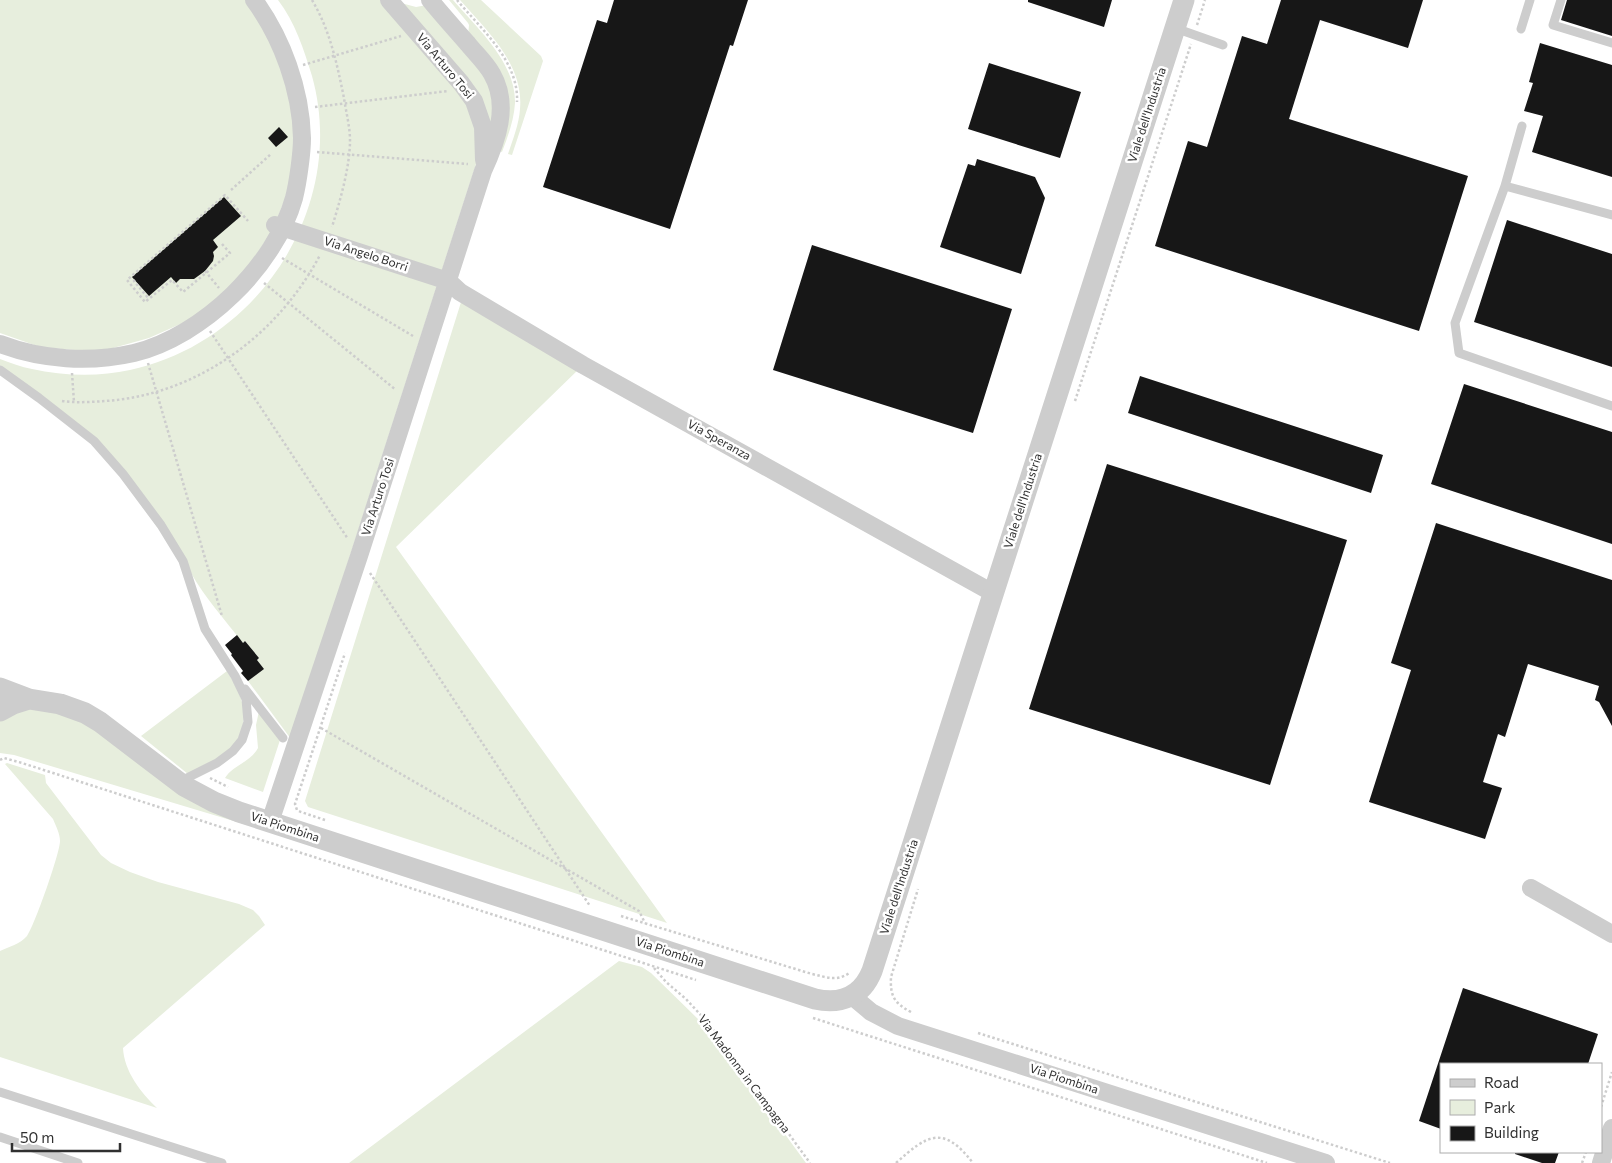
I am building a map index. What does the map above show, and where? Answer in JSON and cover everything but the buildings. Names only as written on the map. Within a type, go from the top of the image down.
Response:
[{"type":"street","points":[[0,344],[37,355],[72,358],[107,357],[135,352],[179,335],[228,298],[253,274],[269,250],[294,198],[302,138],[299,109],[289,69],[274,33],[254,0]]},
{"type":"street","name":"Via Arturo Tosi","points":[[270,822],[448,281],[484,136],[481,119],[474,101],[461,83],[389,0]]},
{"type":"street","points":[[414,0],[420,0]]},
{"type":"street","name":"Via Arturo Tosi","points":[[430,0],[482,60],[494,76],[498,87],[501,108],[495,143],[476,167]]},
{"type":"street","name":"Viale dell'Industria","points":[[852,996],[864,986],[872,971],[993,593],[1185,31],[1184,0]]},
{"type":"street","name":"Via Angelo Borri","points":[[279,226],[448,281]]},
{"type":"street","name":"Via Speranza","points":[[448,281],[460,292],[583,365],[993,593]]},
{"type":"street","name":"Via Piombina","points":[[0,688],[28,700],[60,704],[85,713],[100,722],[179,782],[214,802],[270,822],[642,932],[815,999],[835,1001],[852,996],[878,1016],[898,1026],[1326,1163]]},
{"type":"street","name":"Via Piombina","points":[[0,711],[13,704],[28,700]]},
{"type":"street","points":[[1531,888],[1612,934]]},
{"type":"street","points":[[1601,1163],[1612,1128]]},
{"type":"lane","points":[[1521,29],[1530,0]]},
{"type":"lane","points":[[1561,0],[1553,25],[1612,42]]},
{"type":"lane","points":[[1185,31],[1223,46]]},
{"type":"lane","points":[[1522,126],[1505,186],[1456,323],[1460,353],[1612,406]]},
{"type":"lane","points":[[1505,186],[1612,215]]},
{"type":"lane","points":[[0,370],[94,441],[123,474],[161,525],[183,561],[205,630],[235,676],[283,738]]},
{"type":"lane","points":[[179,782],[218,763],[233,751],[242,740],[248,722],[246,699],[235,676]]},
{"type":"lane","points":[[0,1092],[222,1163]]},
{"type":"lane","points":[[0,1137],[78,1163]]},
{"type":"path","points":[[1073,409],[1185,31],[1204,0]]},
{"type":"path","points":[[289,69],[402,35]]},
{"type":"path","points":[[299,109],[450,91],[444,84]]},
{"type":"path","points":[[300,151],[476,167]]},
{"type":"path","points":[[222,244],[230,253],[184,292],[172,280],[145,302],[127,280],[271,154]]},
{"type":"path","points":[[470,156],[476,167]]},
{"type":"path","points":[[225,195],[238,212],[248,221]]},
{"type":"path","points":[[269,250],[414,336]]},
{"type":"path","points":[[206,272],[228,298]]},
{"type":"path","points":[[253,274],[397,391],[400,382]]},
{"type":"path","points":[[135,280],[149,299]]},
{"type":"path","points":[[202,319],[590,906],[580,903]]},
{"type":"path","points":[[144,349],[222,616]]},
{"type":"path","points":[[72,358],[74,402]]},
{"type":"path","points":[[348,539],[351,530]]},
{"type":"path","name":"Via Madonna in Campagna","points":[[321,728],[639,911],[642,932],[657,972],[710,1024],[810,1163]]},
{"type":"path","points":[[200,772],[229,787]]},
{"type":"path","points":[[301,812],[329,821]]},
{"type":"path","points":[[919,1015],[909,1012],[894,1001],[890,987],[891,977],[921,882]]},
{"type":"path","points":[[617,915],[642,932],[827,978],[841,978],[853,970]]},
{"type":"path","points":[[975,1032],[1390,1163]]},
{"type":"path","points":[[1602,1104],[1612,1072]]},
{"type":"path","points":[[896,1163],[923,1141],[938,1137],[948,1139],[956,1144],[973,1163]]},
{"type":"green space","points":[[0,0],[247,0],[268,30],[293,108],[294,163],[285,199],[272,231],[239,281],[194,318],[149,338],[106,350],[85,351],[40,347],[0,333]]},
{"type":"green space","points":[[278,0],[382,0],[452,81],[475,118],[478,158],[291,739],[248,681],[263,669],[257,660],[259,658],[245,641],[243,643],[209,600],[94,441],[0,370],[0,359],[24,367],[56,373],[106,374],[130,370],[177,355],[218,330],[254,299],[283,261],[305,218],[317,172],[320,125],[312,76],[306,56],[294,27]]},
{"type":"green space","points":[[449,0],[453,0],[494,47],[509,74],[514,88],[515,103],[512,122],[502,152],[497,150],[505,122],[468,36],[469,25]]},
{"type":"green space","points":[[460,0],[481,0],[541,56],[543,61],[512,155],[508,154],[520,109],[520,93],[516,77],[502,49]]},
{"type":"green space","points":[[401,3],[416,7],[427,5],[481,68],[492,90],[494,127]]},
{"type":"green space","points":[[462,299],[580,368],[396,547],[667,923],[308,807],[305,801]]},
{"type":"green space","points":[[227,671],[239,693],[243,708],[244,715],[241,732],[231,750],[226,754],[188,774],[141,736]]},
{"type":"green space","points":[[29,708],[73,716],[247,825],[14,755],[0,753],[0,719]]},
{"type":"green space","points":[[259,711],[281,737],[263,792],[225,778],[251,757],[258,748],[256,725]]},
{"type":"green space","points":[[5,764],[45,775],[46,783],[101,855],[111,863],[158,882],[239,904],[253,910],[265,925],[123,1048],[126,1065],[134,1081],[157,1108],[0,1057],[0,951],[14,945],[27,936],[41,905],[60,841],[53,819]]},
{"type":"green space","points":[[619,961],[642,967],[651,973],[699,1020],[714,1037],[806,1163],[349,1163]]}]
